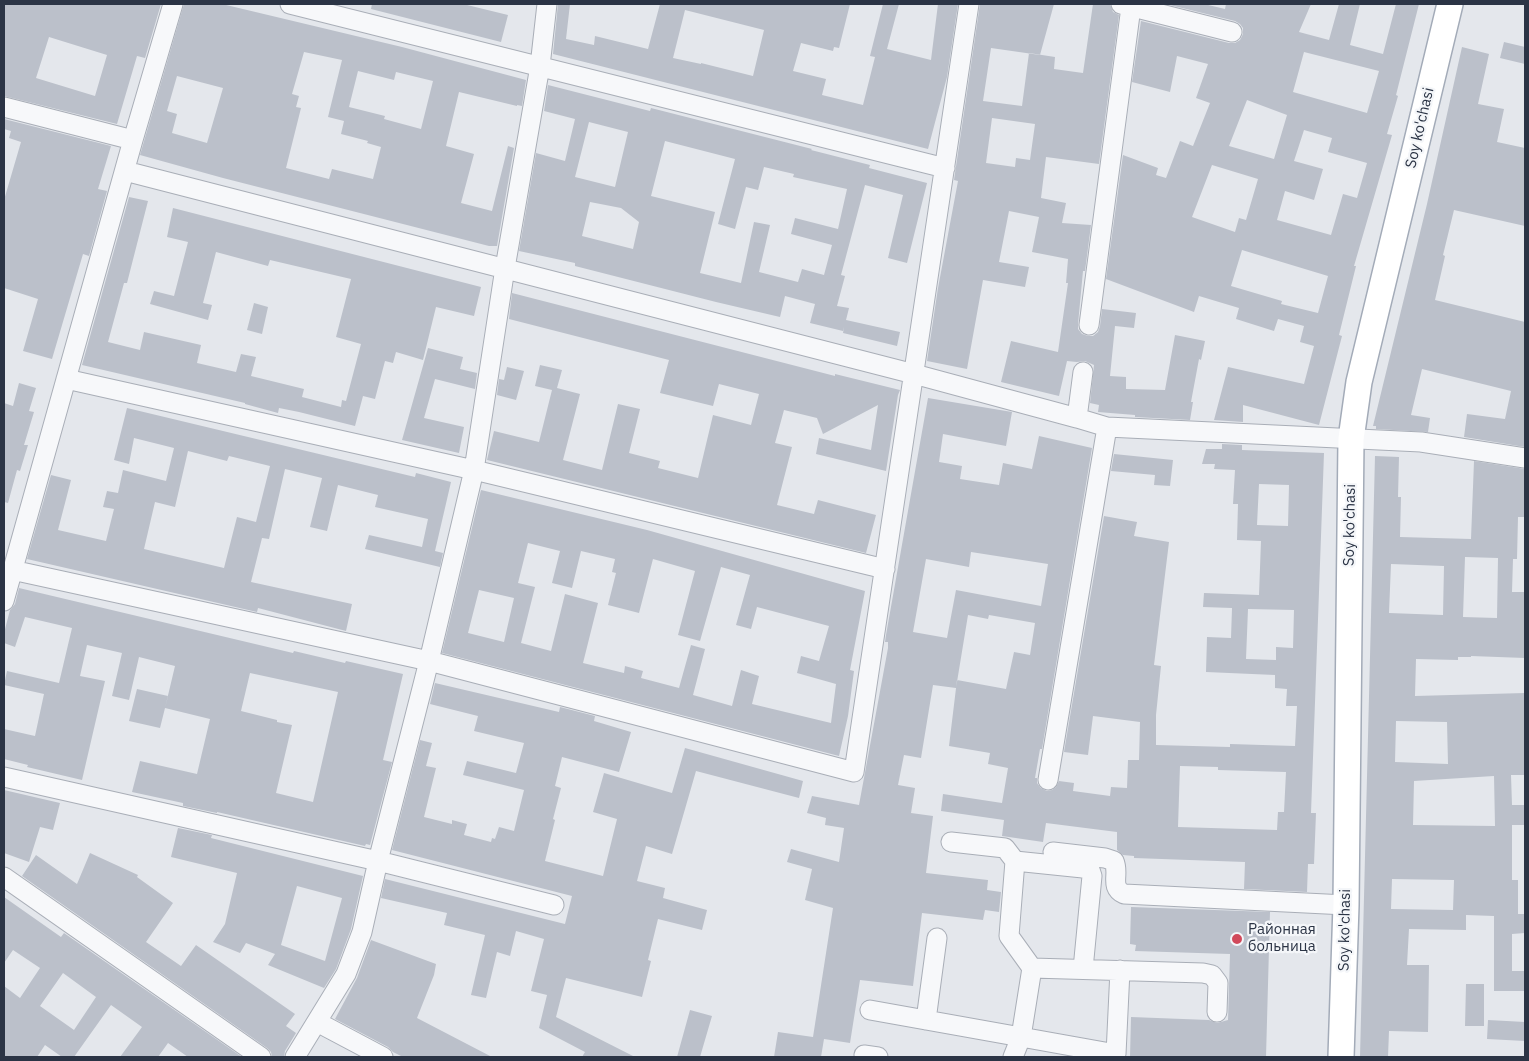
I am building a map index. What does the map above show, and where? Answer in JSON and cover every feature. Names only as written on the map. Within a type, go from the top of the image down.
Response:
[{"type":"main road","name":"Soy ko'chasi","points":[[1341,1057],[1346,905],[1351,439],[1359,382],[1450,4]]},
{"type":"lane","points":[[4,601],[173,4]]},
{"type":"lane","points":[[290,4],[945,168]]},
{"type":"lane","points":[[295,1057],[346,974],[362,932],[378,861],[429,661],[474,470],[504,268],[540,66],[547,4]]},
{"type":"lane","points":[[12,570],[429,661],[854,772],[969,4]]},
{"type":"lane","points":[[1090,324],[1126,5],[1232,32]]},
{"type":"lane","points":[[4,106],[133,140]]},
{"type":"lane","points":[[125,171],[914,374],[1107,427],[1421,442],[1525,458]]},
{"type":"lane","points":[[1077,418],[1083,372]]},
{"type":"lane","points":[[66,378],[474,470],[885,569]]},
{"type":"lane","points":[[1048,780],[1107,427]]},
{"type":"lane","points":[[4,777],[378,861],[554,905]]},
{"type":"lane","points":[[951,842],[1005,848],[1016,861],[1090,870],[1092,876],[1083,969]]},
{"type":"lane","points":[[1054,852],[1105,858],[1114,861],[1117,868],[1116,886],[1118,891],[1124,894],[1346,905]]},
{"type":"lane","points":[[1013,1057],[1021,1037],[1032,968],[1009,936],[1016,861]]},
{"type":"lane","points":[[4,877],[261,1057]]},
{"type":"lane","points":[[926,1020],[937,938]]},
{"type":"lane","points":[[1032,968],[1203,973],[1212,975],[1218,983],[1217,1012]]},
{"type":"lane","points":[[870,1010],[1116,1054],[1120,970]]},
{"type":"lane","points":[[317,1022],[383,1057]]},
{"type":"building","points":[[4,4],[161,4],[145,58],[137,56],[117,124],[4,96]],"holes":[[[49,37],[107,55],[95,96],[36,78]]]},
{"type":"building","points":[[184,4],[222,4],[402,47],[526,80],[522,106],[459,92],[446,146],[474,154],[461,203],[492,211],[508,146],[514,148],[497,246],[489,246],[140,155]],"holes":[[[304,52],[342,60],[328,117],[344,121],[341,134],[368,141],[367,143],[381,147],[373,179],[332,169],[329,179],[286,168],[301,108],[296,107],[299,96],[292,94]],[[358,71],[394,80],[396,72],[433,81],[421,129],[384,119],[385,116],[349,107]],[[177,76],[223,88],[207,143],[172,133],[177,114],[167,111]]]},
{"type":"building","points":[[372,4],[463,4],[508,15],[501,42],[371,9]]},
{"type":"building","points":[[558,4],[570,4],[566,39],[594,45],[595,36],[648,49],[660,4],[850,4],[839,48],[834,47],[833,51],[801,43],[793,71],[826,79],[822,95],[863,105],[875,57],[870,56],[883,4],[899,4],[887,49],[931,60],[938,4],[958,4],[947,77],[928,149],[553,54]],"holes":[[[685,10],[764,30],[753,76],[673,58]]]},
{"type":"building","points":[[980,4],[1054,4],[1040,55],[1055,57],[1054,69],[1083,73],[1093,4],[1110,4],[1113,12],[1119,15],[1099,164],[1046,157],[1041,198],[1066,203],[1062,223],[1091,225],[1085,271],[1083,271],[1078,324],[1078,329],[1082,334],[1093,336],[1098,332],[1102,309],[1136,313],[1134,328],[1115,326],[1110,376],[1126,377],[1126,389],[1165,390],[1175,335],[1205,341],[1201,360],[1199,359],[1191,402],[1193,402],[1190,420],[1135,417],[1135,415],[1098,412],[1099,405],[1090,403],[1094,365],[1085,361],[1067,361],[1059,396],[1001,382],[1011,341],[1058,352],[1068,283],[1066,283],[1068,259],[1032,252],[1039,217],[1009,211],[999,262],[1029,267],[1025,287],[983,280],[967,369],[927,361],[938,288],[958,181],[954,180]],"holes":[[[991,48],[1029,53],[1022,106],[983,101]],[[992,118],[1035,124],[1030,160],[1016,158],[1015,167],[986,163]]]},
{"type":"building","points":[[1166,4],[1204,4],[1225,9],[1226,4],[1311,4],[1299,32],[1329,40],[1339,4],[1360,4],[1350,45],[1383,54],[1396,4],[1419,4],[1396,95],[1398,96],[1387,134],[1392,135],[1354,266],[1356,266],[1339,335],[1342,336],[1319,425],[1243,405],[1243,422],[1214,420],[1228,367],[1304,384],[1314,346],[1300,342],[1304,326],[1278,319],[1274,331],[1236,319],[1239,308],[1199,296],[1194,312],[1106,279],[1123,155],[1158,168],[1156,175],[1166,178],[1180,141],[1193,146],[1210,103],[1196,98],[1208,64],[1177,56],[1170,92],[1132,82],[1141,21],[1235,43],[1240,40],[1243,28],[1235,21]],"holes":[[[1304,52],[1379,71],[1367,113],[1293,92]],[[1247,100],[1287,115],[1274,159],[1229,146]],[[1304,130],[1332,138],[1328,152],[1367,163],[1357,198],[1343,194],[1331,235],[1277,220],[1285,191],[1314,200],[1323,169],[1294,161]],[[1212,165],[1258,179],[1246,220],[1239,218],[1235,232],[1192,217]],[[1242,250],[1328,276],[1318,313],[1281,304],[1282,301],[1231,286]]]},
{"type":"building","points":[[1504,42],[1525,47],[1525,64],[1500,58]]},
{"type":"building","points":[[1462,47],[1489,54],[1478,104],[1504,109],[1497,142],[1525,148],[1525,226],[1454,210],[1435,300],[1525,322],[1525,447],[1464,437],[1467,414],[1505,419],[1511,391],[1422,369],[1411,415],[1430,418],[1428,432],[1376,429],[1376,426],[1373,426],[1427,204]]},
{"type":"building","points":[[548,85],[650,111],[651,108],[812,149],[870,165],[869,168],[927,183],[907,263],[888,258],[903,195],[865,185],[841,275],[845,276],[837,306],[849,308],[846,320],[900,332],[897,346],[843,333],[844,327],[843,331],[810,323],[815,304],[785,296],[780,317],[575,266],[575,263],[519,251],[536,153],[565,161],[575,119],[544,111]],"holes":[[[589,122],[628,132],[615,187],[575,177]],[[665,141],[735,159],[718,224],[735,229],[746,187],[758,190],[764,167],[794,174],[793,177],[847,189],[838,229],[795,218],[791,234],[832,245],[824,275],[802,269],[798,282],[759,272],[770,225],[754,222],[741,283],[700,273],[715,212],[651,196]],[[590,202],[621,208],[639,222],[633,249],[582,236]]]},
{"type":"building","points":[[4,119],[111,146],[98,189],[107,191],[89,256],[83,254],[52,359],[23,351],[38,299],[4,288],[4,200],[21,142],[9,138],[11,131],[4,129]]},
{"type":"building","points":[[129,197],[148,201],[127,283],[124,283],[108,342],[140,350],[144,332],[201,345],[197,363],[236,372],[241,354],[256,357],[251,376],[304,389],[302,397],[341,407],[342,400],[346,401],[361,344],[336,337],[351,279],[270,260],[268,266],[216,252],[203,303],[212,305],[208,320],[150,304],[154,291],[174,296],[188,242],[167,237],[173,208],[481,287],[474,316],[436,307],[423,360],[396,352],[393,363],[385,361],[375,399],[363,396],[355,426],[279,408],[278,413],[245,403],[82,365]]},
{"type":"building","points":[[512,293],[835,376],[835,374],[900,390],[886,471],[816,454],[819,438],[871,450],[878,405],[823,434],[817,418],[784,410],[775,443],[792,447],[777,505],[814,514],[818,500],[876,515],[866,553],[487,460],[494,431],[539,442],[552,390],[535,386],[540,365],[562,370],[557,388],[580,394],[563,460],[602,470],[618,404],[640,409],[629,453],[660,461],[658,468],[698,478],[713,415],[751,425],[759,394],[719,384],[713,406],[660,393],[669,360],[509,319]]},
{"type":"building","points":[[254,303],[268,307],[262,334],[247,330]]},
{"type":"building","points":[[428,348],[463,357],[460,369],[477,373],[475,389],[435,379],[424,418],[464,427],[459,453],[402,440]]},
{"type":"building","points":[[507,367],[524,371],[516,400],[497,395],[499,379],[504,380]]},
{"type":"building","points":[[19,383],[36,388],[29,411],[34,412],[24,445],[28,445],[20,471],[17,470],[8,503],[4,502],[4,403],[13,406]]},
{"type":"building","points":[[928,398],[1012,412],[1006,446],[943,434],[939,462],[962,466],[960,479],[999,485],[1003,463],[1032,469],[1039,436],[1092,448],[1042,749],[1040,749],[1035,778],[1037,778],[1037,783],[1041,788],[1047,791],[1052,790],[1059,781],[1074,783],[1073,791],[1110,796],[1111,787],[1127,788],[1128,760],[1139,760],[1140,722],[1093,716],[1088,755],[1064,752],[1104,516],[1137,522],[1134,536],[1169,542],[1154,665],[1161,666],[1156,715],[1156,745],[1230,747],[1230,744],[1295,746],[1297,706],[1286,706],[1287,689],[1275,688],[1275,675],[1206,672],[1207,637],[1231,638],[1232,608],[1203,607],[1204,593],[1259,595],[1261,541],[1237,540],[1238,504],[1233,504],[1235,470],[1214,469],[1215,464],[1202,464],[1206,449],[1222,449],[1222,444],[1242,445],[1242,450],[1324,453],[1311,813],[1316,813],[1314,864],[1308,864],[1307,892],[1244,889],[1245,862],[1134,858],[1134,856],[1123,855],[1117,850],[1117,832],[1046,823],[1043,842],[1002,836],[1004,820],[941,811],[943,794],[1002,803],[1008,768],[988,764],[990,753],[949,746],[956,688],[933,685],[921,758],[904,755],[898,785],[915,788],[911,813],[933,816],[926,873],[988,880],[987,890],[1001,892],[999,912],[985,910],[983,920],[922,913],[913,986],[860,980],[850,1043],[824,1039],[821,1057],[774,1057],[778,1032],[813,1037],[833,908],[805,900],[812,869],[787,862],[791,849],[839,862],[844,828],[825,825],[826,818],[807,813],[812,796],[859,805],[888,648],[888,642],[885,642]],"holes":[[[1259,484],[1289,485],[1288,526],[1257,525]],[[971,552],[1048,564],[1041,606],[956,590],[947,638],[913,632],[926,559],[969,567]],[[1248,609],[1294,610],[1293,648],[1276,647],[1276,660],[1246,659]],[[968,615],[988,619],[989,615],[1035,623],[1030,655],[1014,652],[1006,689],[957,680]],[[1180,766],[1218,767],[1218,770],[1286,772],[1284,812],[1278,812],[1277,830],[1178,827]]]},
{"type":"building","points":[[127,408],[415,477],[416,473],[451,482],[435,551],[443,553],[440,567],[365,549],[369,535],[422,547],[428,519],[375,507],[378,495],[338,485],[327,531],[310,527],[322,478],[285,469],[269,539],[262,538],[251,582],[352,604],[346,631],[258,608],[257,612],[27,559],[51,475],[71,480],[58,530],[106,541],[114,509],[103,507],[107,491],[118,493],[123,470],[166,481],[174,448],[134,438],[129,464],[114,460]],"holes":[[[188,451],[227,461],[229,456],[270,466],[256,522],[237,517],[224,568],[144,549],[155,502],[175,507]]]},
{"type":"building","points":[[1114,454],[1173,460],[1170,486],[1154,485],[1155,475],[1111,471]]},
{"type":"building","points":[[1375,456],[1399,457],[1400,537],[1471,539],[1474,461],[1525,469],[1525,517],[1518,517],[1517,559],[1513,559],[1512,592],[1525,592],[1525,658],[1471,656],[1458,657],[1458,660],[1416,659],[1415,696],[1525,693],[1525,775],[1511,775],[1512,805],[1525,805],[1525,825],[1512,825],[1512,880],[1518,880],[1518,914],[1525,914],[1525,933],[1512,934],[1512,971],[1525,971],[1525,991],[1494,991],[1494,916],[1466,915],[1466,930],[1409,929],[1407,965],[1429,965],[1428,1032],[1389,1031],[1388,1057],[1360,1057]],"holes":[[[1465,557],[1498,558],[1497,618],[1463,617]],[[1391,564],[1444,566],[1443,615],[1389,613]],[[1396,721],[1447,722],[1448,764],[1395,762]],[[1494,776],[1495,826],[1413,825],[1414,781]],[[1392,879],[1454,880],[1453,910],[1391,909]]]},
{"type":"building","points":[[481,490],[647,530],[865,591],[850,670],[854,671],[848,716],[839,756],[442,653]],"holes":[[[528,543],[560,551],[552,583],[572,588],[581,551],[615,559],[612,572],[616,573],[608,605],[639,613],[653,559],[695,571],[678,635],[700,641],[721,567],[750,575],[736,625],[751,629],[757,607],[829,626],[819,661],[801,656],[797,673],[836,684],[831,723],[752,704],[759,676],[741,670],[732,706],[693,695],[705,649],[691,645],[679,688],[641,678],[643,671],[625,666],[624,673],[583,663],[598,603],[565,594],[551,651],[521,643],[535,587],[518,583]],[[479,590],[514,598],[504,642],[468,633]]]},
{"type":"building","points":[[19,588],[293,653],[294,651],[403,674],[383,760],[392,762],[370,845],[366,844],[365,846],[183,806],[183,803],[132,792],[140,761],[197,774],[210,719],[165,708],[175,666],[139,657],[129,700],[112,696],[122,653],[87,645],[80,676],[105,681],[82,780],[27,767],[28,765],[4,759],[4,729],[35,736],[44,694],[4,685],[7,671],[59,683],[72,628],[25,617],[15,647],[4,643],[4,633],[10,610],[15,604]],"holes":[[[250,673],[338,692],[313,802],[276,793],[292,725],[241,711]]]},
{"type":"building","points":[[435,683],[559,712],[560,707],[595,716],[594,721],[631,732],[619,772],[562,757],[555,786],[561,788],[545,861],[603,876],[617,819],[593,812],[604,773],[672,793],[685,748],[803,781],[799,798],[696,771],[672,854],[646,846],[637,881],[665,888],[663,898],[707,910],[702,930],[658,919],[648,960],[651,961],[642,997],[566,978],[556,1017],[635,1057],[582,1057],[585,1052],[539,1028],[547,995],[531,991],[544,939],[516,931],[510,956],[497,952],[486,998],[471,995],[485,935],[444,925],[447,913],[381,898],[385,879],[565,924],[572,896],[392,850],[420,740],[432,743],[426,766],[436,768],[424,817],[452,824],[452,820],[467,824],[464,835],[491,842],[492,838],[495,839],[499,827],[514,831],[524,790],[463,775],[467,761],[516,773],[524,743],[474,731],[478,716],[430,704]]},
{"type":"building","points":[[137,689],[168,696],[160,728],[129,721]]},
{"type":"building","points":[[4,790],[60,803],[53,830],[40,827],[29,862],[4,853]]},
{"type":"building","points":[[178,828],[212,835],[211,838],[363,876],[351,929],[336,969],[324,988],[268,965],[275,954],[246,943],[240,953],[213,942],[225,924],[237,873],[171,857]],"holes":[[[297,886],[342,898],[325,961],[281,945]]]},
{"type":"building","points":[[90,853],[138,875],[137,877],[173,903],[146,942],[181,966],[196,945],[295,1014],[286,1026],[296,1033],[285,1051],[284,1057],[272,1057],[271,1052],[267,1048],[22,876],[36,855],[77,884]]},
{"type":"building","points":[[4,897],[61,937],[64,933],[242,1057],[188,1057],[168,1043],[158,1057],[120,1057],[142,1027],[111,1005],[74,1057],[62,1057],[45,1045],[37,1057],[4,1057],[4,986],[20,998],[40,968],[13,950],[4,963]],"holes":[[[63,973],[96,997],[74,1030],[40,1006]]]},
{"type":"building","points":[[1131,907],[1270,912],[1266,1057],[1130,1057],[1131,1017],[1209,1020],[1217,1023],[1228,1020],[1230,954],[1135,951],[1136,945],[1130,944]]},
{"type":"building","points":[[371,940],[436,964],[434,975],[417,1018],[492,1057],[403,1057],[335,1019],[357,978]]},
{"type":"building","points":[[1466,984],[1484,984],[1484,1026],[1465,1026]]},
{"type":"building","points":[[690,1010],[712,1016],[700,1057],[677,1057]]},
{"type":"building","points":[[1488,1020],[1525,1022],[1525,1041],[1487,1039]]},
{"type":"place","name":"Районная больница","points":[[1237,939]]}]
